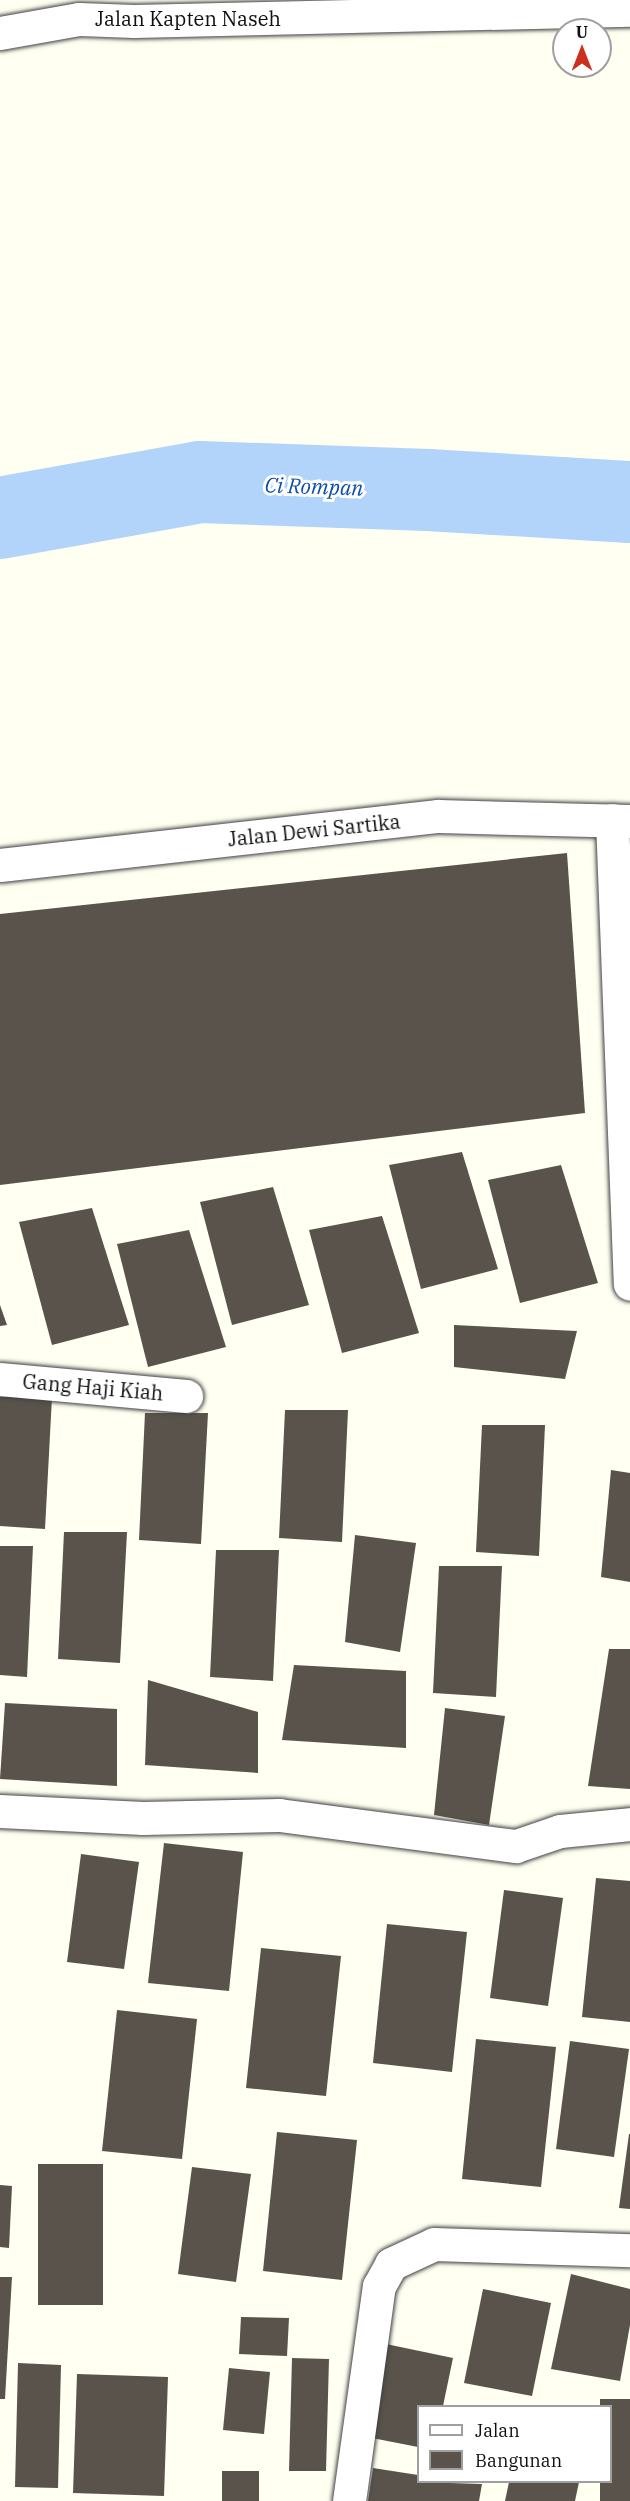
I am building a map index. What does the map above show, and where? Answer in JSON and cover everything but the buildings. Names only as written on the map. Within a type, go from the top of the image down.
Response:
[{"type":"street","name":"Jalan Kapten Naseh","points":[[0,33],[136,10],[630,10]]},
{"type":"street","name":"Jalan Dewi Sartika","points":[[0,865],[438,816],[621,820]]},
{"type":"street","points":[[621,820],[630,1284]]},
{"type":"street","name":"Gang Haji Kiah","points":[[0,1379],[186,1396]]},
{"type":"street","points":[[0,1811],[143,1818],[279,1815],[516,1846],[560,1831],[630,1824]]},
{"type":"street","points":[[349,2501],[380,2286],[391,2264],[434,2244],[630,2250]]},
{"type":"waterway","name":"Ci Rompan","points":[[0,518],[200,482],[428,490],[630,502]]}]
